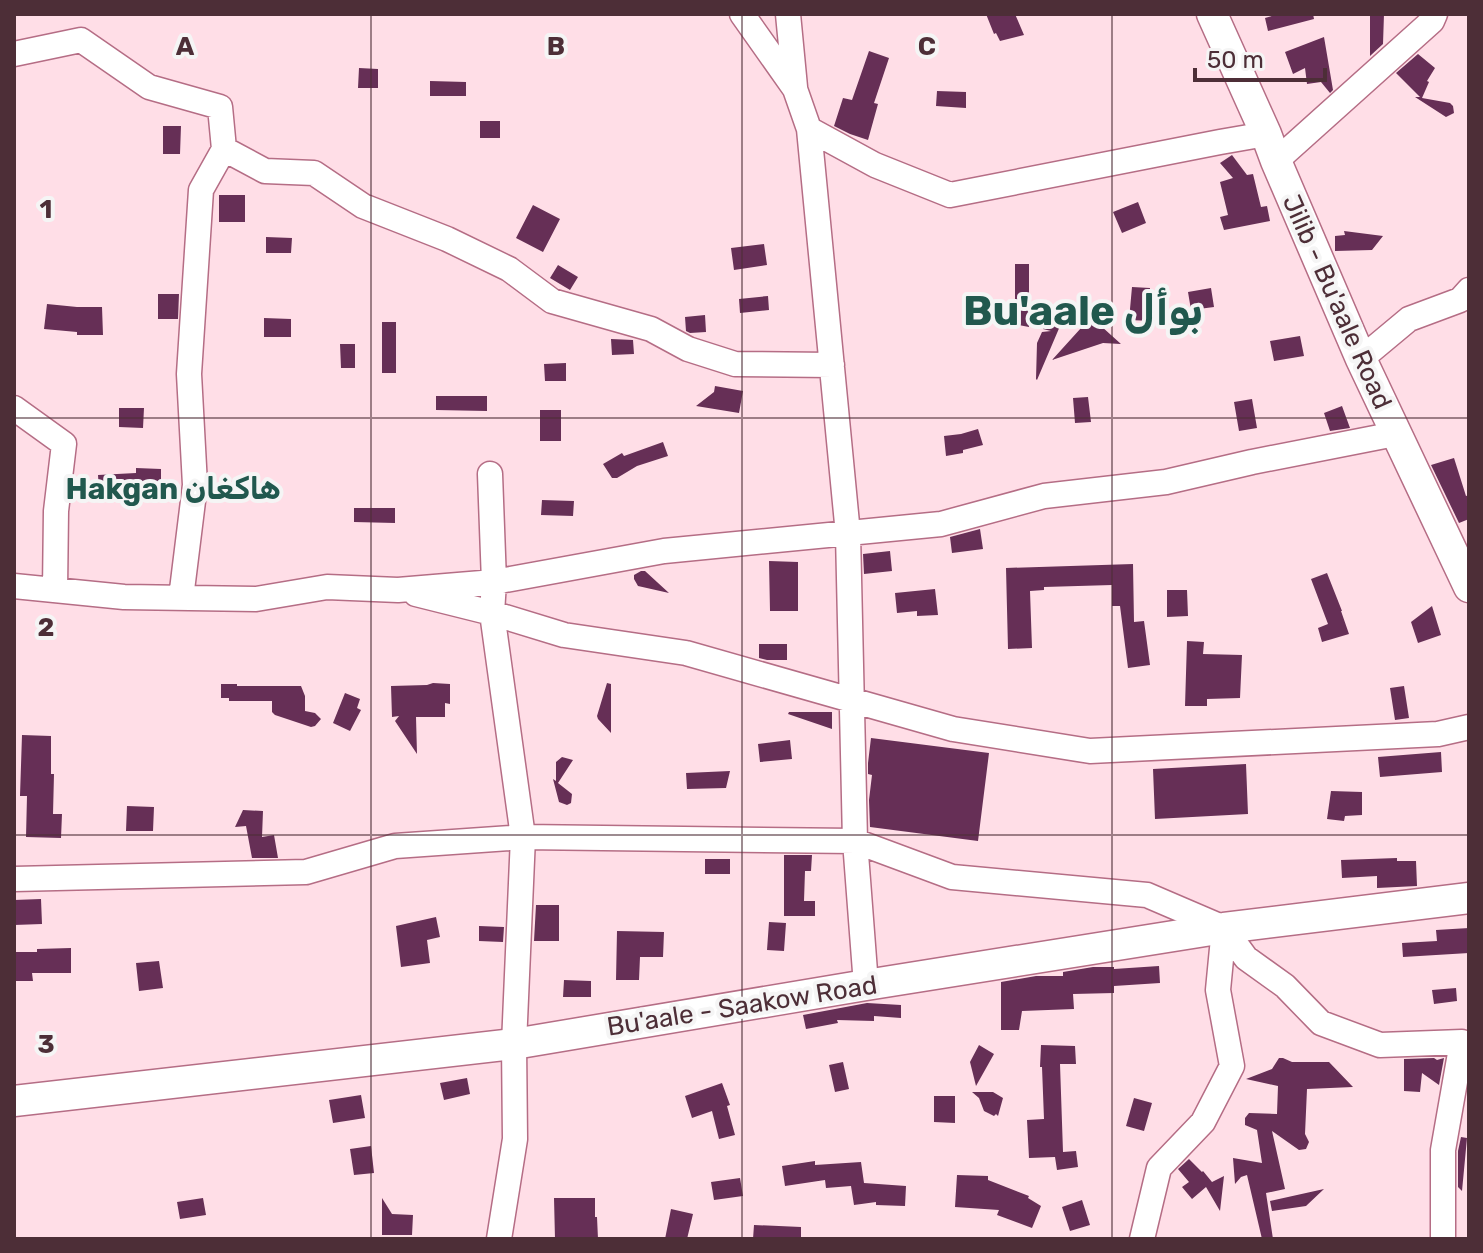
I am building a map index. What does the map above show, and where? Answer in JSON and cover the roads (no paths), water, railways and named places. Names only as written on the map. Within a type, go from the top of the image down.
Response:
[{"type":"main road","name":"Jilib - Bu'aale Road","points":[[1212,14],[1361,359],[1469,587]]},
{"type":"main road","name":"Bu'aale - Saakow Road","points":[[14,1101],[514,1044],[1224,928],[1469,898]]},
{"type":"street","points":[[742,14],[795,89]]},
{"type":"street","points":[[788,14],[795,89],[809,129],[848,534],[855,841],[866,985]]},
{"type":"street","points":[[809,129],[875,165],[950,195],[1220,142],[1271,148],[1432,21],[1435,14]]},
{"type":"street","points":[[14,54],[81,40],[149,87],[220,107],[224,149],[201,190],[189,374],[195,485],[181,598]]},
{"type":"street","points":[[224,149],[265,171],[314,173],[363,206],[447,239],[509,269],[552,301],[651,329],[688,349],[735,364],[832,365]]},
{"type":"street","points":[[1361,359],[1409,319],[1460,300],[1469,290]]},
{"type":"street","points":[[14,408],[64,444],[56,511],[55,590]]},
{"type":"street","points":[[14,586],[124,597],[256,599],[327,587],[398,590],[494,582],[664,551],[941,524],[1044,496],[1166,482],[1395,434]]},
{"type":"street","points":[[490,474],[494,582],[492,613],[523,837],[514,1044],[515,1139],[499,1239]]},
{"type":"street","points":[[398,590],[564,635],[686,653],[953,729],[1090,751],[1438,734],[1469,727]]},
{"type":"street","points":[[14,879],[306,872],[395,846],[523,837],[855,841],[952,877],[1147,895],[1224,928],[1246,958],[1285,986],[1321,1023],[1380,1045],[1462,1042],[1443,1150],[1443,1239]]},
{"type":"street","points":[[1142,1239],[1159,1168],[1203,1122],[1232,1066],[1218,990],[1224,928]]},
{"type":"district","name":"Bu'aale بوأل","points":[[1083,311]]},
{"type":"district","name":"Hakgan هاكغان","points":[[173,489]]}]
